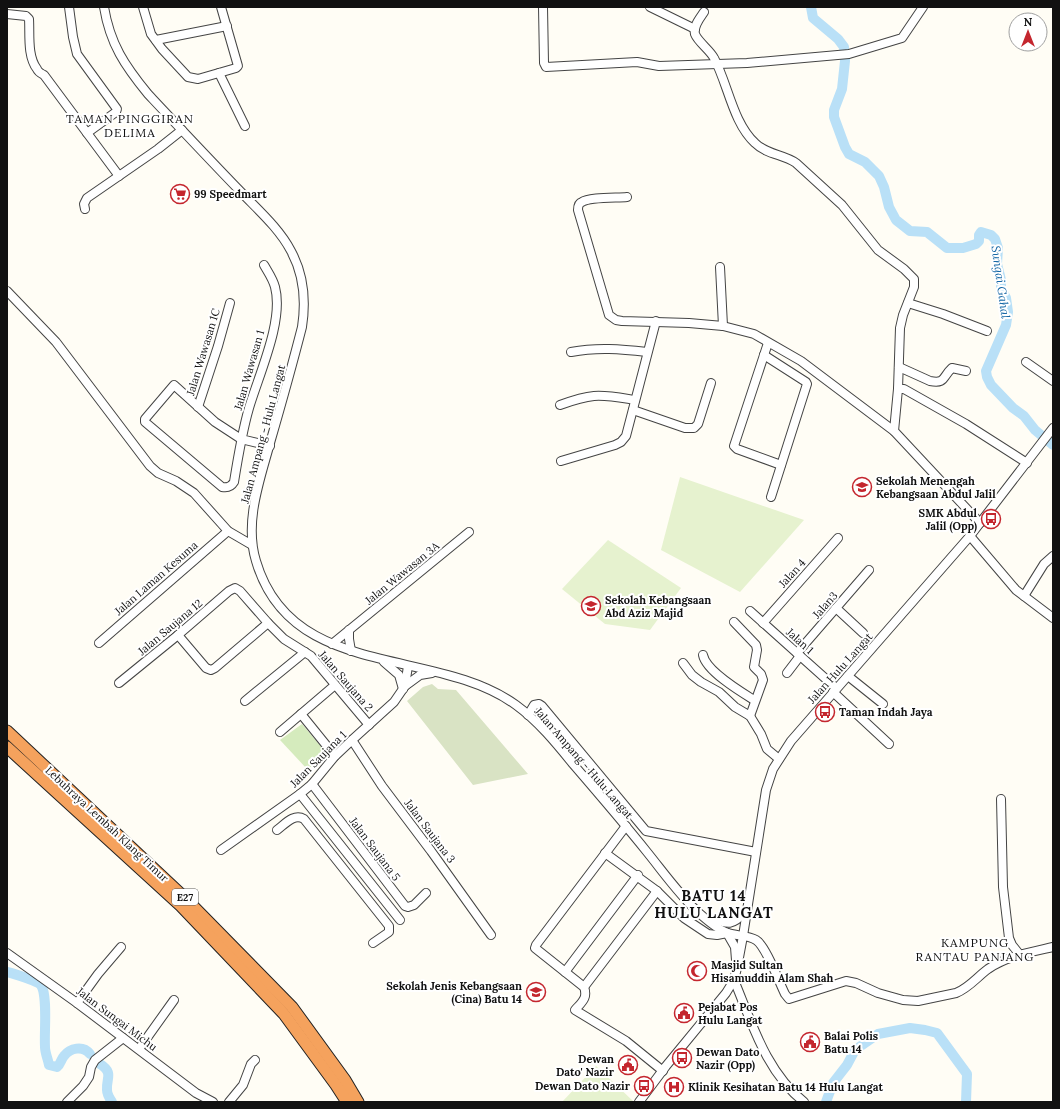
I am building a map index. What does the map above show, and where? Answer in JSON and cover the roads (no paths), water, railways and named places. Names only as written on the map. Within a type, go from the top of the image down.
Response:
[{"type":"highway","name":"Lebuhraya Lembah Klang Timur","points":[[7,731],[188,900],[292,1007],[340,1082],[346,1102]]},
{"type":"highway","name":"Lebuhraya Lembah Klang Timur","points":[[7,747],[181,906],[284,1014],[358,1102]]},
{"type":"street","points":[[69,7],[77,54],[117,109],[116,112],[87,133]]},
{"type":"street","name":"Jalan Ampang - Hulu Langat","points":[[104,7],[115,46],[124,63],[144,89],[282,237],[291,251],[302,280],[305,306],[302,328],[270,446],[252,526],[252,545],[260,574],[278,604],[297,623],[332,644],[379,659],[456,678],[494,691],[517,706],[528,715],[561,750],[626,826],[677,889],[700,914],[726,933],[753,938],[758,941],[762,946],[785,994],[790,999],[846,980],[856,983],[878,994],[903,1000],[918,1001],[962,991],[989,969],[1001,962],[1020,955]]},
{"type":"street","points":[[143,7],[151,34],[162,49],[188,77],[198,79],[236,68],[238,66],[228,26],[221,7]]},
{"type":"street","points":[[543,7],[544,63],[546,66],[637,62],[659,66],[747,63],[849,54],[902,38],[923,7]]},
{"type":"street","points":[[650,7],[695,29]]},
{"type":"street","points":[[7,14],[20,11],[29,19],[32,60],[37,70],[44,75],[119,176]]},
{"type":"street","points":[[704,12],[695,29],[696,37],[710,51],[731,102],[746,132],[755,144],[766,151],[792,160],[796,163],[842,206],[878,250],[914,279],[914,287],[900,328],[898,389],[894,431]]},
{"type":"street","points":[[156,40],[228,26]]},
{"type":"street","points":[[219,73],[246,126]]},
{"type":"street","points":[[85,209],[84,204],[86,198],[158,149],[182,130]]},
{"type":"street","points":[[627,197],[582,201],[578,205],[578,210],[609,315],[616,320],[622,321],[656,321],[723,326],[754,334],[801,360],[894,431],[980,523]]},
{"type":"street","name":"Jalan Wawasan 1","points":[[198,407],[174,385],[145,419],[145,422],[222,487],[227,487],[232,485],[234,482],[241,439],[272,335],[275,314],[275,286],[264,265]]},
{"type":"street","points":[[720,267],[723,326]]},
{"type":"street","points":[[7,291],[56,342],[150,466],[158,473],[176,481],[194,493],[228,531],[252,545]]},
{"type":"street","points":[[908,302],[943,314],[987,332]]},
{"type":"street","name":"Jalan Wawasan 1C","points":[[198,407],[230,303]]},
{"type":"street","points":[[561,461],[621,442],[626,436],[656,321]]},
{"type":"street","points":[[768,342],[734,446],[737,449],[781,465]]},
{"type":"street","points":[[571,352],[588,349],[617,348],[647,352]]},
{"type":"street","points":[[764,355],[807,383],[771,497]]},
{"type":"street","points":[[1026,362],[1053,381]]},
{"type":"street","points":[[899,367],[935,382],[941,382],[944,380],[952,368],[966,371]]},
{"type":"street","points":[[633,410],[684,428],[694,428],[698,424],[711,383]]},
{"type":"street","points":[[898,389],[904,389],[966,424],[1026,463]]},
{"type":"street","points":[[560,405],[581,398],[593,396],[606,396],[635,400]]},
{"type":"street","points":[[198,407],[215,422],[241,439],[270,446]]},
{"type":"street","name":"Jalan Hulu Langat","points":[[639,1102],[726,993],[734,980],[743,936],[766,790],[773,769],[779,759],[791,741],[834,690],[848,676],[970,536],[1053,428]]},
{"type":"street","name":"Jalan Laman Kesuma","points":[[99,643],[228,531]]},
{"type":"street","name":"Jalan Wawasan 3A","points":[[332,644],[469,532]]},
{"type":"street","points":[[970,536],[1016,590],[1053,618]]},
{"type":"street","name":"Jalan 4","points":[[763,623],[838,538]]},
{"type":"street","points":[[1024,596],[1044,564],[1053,556]]},
{"type":"street","name":"Jalan3","points":[[787,674],[799,655],[836,608],[869,570]]},
{"type":"street","name":"Jalan Saujana 2","points":[[235,588],[240,591],[284,639],[305,652],[315,661],[369,725]]},
{"type":"street","name":"Jalan Saujana 12","points":[[119,683],[229,591],[235,588]]},
{"type":"street","points":[[836,608],[863,634]]},
{"type":"street","name":"Jalan 1","points":[[750,611],[799,655],[889,744]]},
{"type":"street","points":[[734,622],[757,648],[754,667],[761,674],[763,680],[762,686],[754,700],[750,716]]},
{"type":"street","points":[[178,635],[206,668],[210,670],[215,668],[268,623]]},
{"type":"street","points":[[349,630],[351,651]]},
{"type":"street","points":[[245,701],[305,652]]},
{"type":"street","points":[[703,655],[704,659],[711,668],[736,690],[754,700]]},
{"type":"street","points":[[379,659],[390,666],[399,675],[404,688]]},
{"type":"street","points":[[683,663],[692,675],[719,692],[735,707],[750,716],[761,734],[767,749],[779,759]]},
{"type":"street","points":[[404,688],[408,666]]},
{"type":"street","name":"Jalan Saujana 1","points":[[221,850],[312,784],[352,740],[394,702],[404,688],[420,675],[435,672]]},
{"type":"street","points":[[848,676],[883,704]]},
{"type":"street","points":[[280,732],[335,685]]},
{"type":"street","points":[[528,715],[534,705],[540,704],[646,831],[756,852]]},
{"type":"street","points":[[301,714],[336,756]]},
{"type":"street","name":"Jalan Saujana 3","points":[[352,740],[382,786],[432,851],[491,935]]},
{"type":"street","name":"Jalan Saujana 5","points":[[312,784],[405,906],[408,907],[414,905],[426,893]]},
{"type":"street","points":[[300,794],[400,920]]},
{"type":"street","points":[[1001,799],[1003,887],[1009,938],[1012,945],[1020,955],[1053,947]]},
{"type":"street","points":[[277,830],[296,816],[300,816],[304,819],[389,926],[389,932],[373,943]]},
{"type":"street","points":[[626,826],[536,945],[536,950],[584,987],[586,996],[575,1010],[626,1041],[663,1071]]},
{"type":"street","points":[[605,852],[657,890],[684,918],[700,929],[718,936],[726,933],[735,948],[736,958],[734,980],[767,1057],[775,1071],[801,1100]]},
{"type":"street","points":[[347,873],[356,865]]},
{"type":"street","points":[[565,972],[638,876]]},
{"type":"street","points":[[584,987],[657,890]]},
{"type":"street","points":[[700,914],[728,923],[734,922],[747,910]]},
{"type":"street","points":[[77,1003],[98,974],[121,947]]},
{"type":"street","name":"Jalan Sungai Michu","points":[[7,953],[77,1003],[196,1093],[213,1102]]},
{"type":"street","points":[[139,1049],[174,1000]]},
{"type":"street","points":[[67,1102],[86,1081],[95,1060],[124,1038]]},
{"type":"street","points":[[229,1102],[243,1085],[251,1064],[255,1060]]},
{"type":"waterway","name":"Sungai Gahal","points":[[811,7],[813,18],[838,39],[844,47],[845,61],[842,89],[834,110],[834,117],[845,147],[849,154],[865,162],[879,176],[884,187],[889,207],[896,220],[910,231],[927,232],[947,248],[963,248],[976,244],[979,241],[979,235],[981,232],[991,235],[995,239],[998,248],[997,264],[1001,280],[1001,289],[1006,298],[1008,312],[1006,325],[986,371],[987,377],[991,385],[1013,408],[1024,416],[1035,430],[1053,445]]},
{"type":"waterway","points":[[7,972],[41,985],[45,1005],[45,1049],[49,1065],[57,1067],[64,1056],[73,1049],[84,1049],[90,1054]]},
{"type":"waterway","points":[[826,1102],[833,1083],[847,1065],[855,1050],[878,1034],[910,1028],[937,1033],[967,1074],[966,1102]]},
{"type":"waterway","points":[[100,1064],[107,1070],[108,1073],[107,1092],[112,1102]]},
{"type":"place","name":"99 Speedmart","points":[[180,194]]},
{"type":"place","name":"Sekolah Menengah Kebangsaan Abdul Jalil","points":[[862,487]]},
{"type":"place","name":"SMK Abdul Jalil (Opp)","points":[[991,519]]},
{"type":"place","name":"Sekolah Kebangsaan Abd Aziz Majid","points":[[591,606]]},
{"type":"place","name":"Taman Indah Jaya","points":[[825,712]]},
{"type":"place","name":"Masjid Sultan Hisamuddin Alam Shah","points":[[697,971]]},
{"type":"place","name":"Sekolah Jenis Kebangsaan (Cina) Batu 14","points":[[536,992]]},
{"type":"place","name":"Pejabat Pos Hulu Langat","points":[[684,1013]]},
{"type":"place","name":"Balai Polis Batu 14","points":[[810,1042]]},
{"type":"place","name":"Dewan Dato Nazir (Opp)","points":[[682,1058]]},
{"type":"place","name":"Dewan Dato' Nazir","points":[[628,1065]]},
{"type":"place","name":"Dewan Dato Nazir","points":[[644,1086]]},
{"type":"place","name":"Klinik Kesihatan Batu 14 Hulu Langat","points":[[674,1087]]},
{"type":"district","name":"TAMAN PINGGIRAN DELIMA","points":[[130,125]]},
{"type":"district","name":"BATU 14 HULU LANGAT","points":[[714,904]]},
{"type":"district","name":"KAMPUNG RANTAU PANJANG","points":[[975,949]]}]
